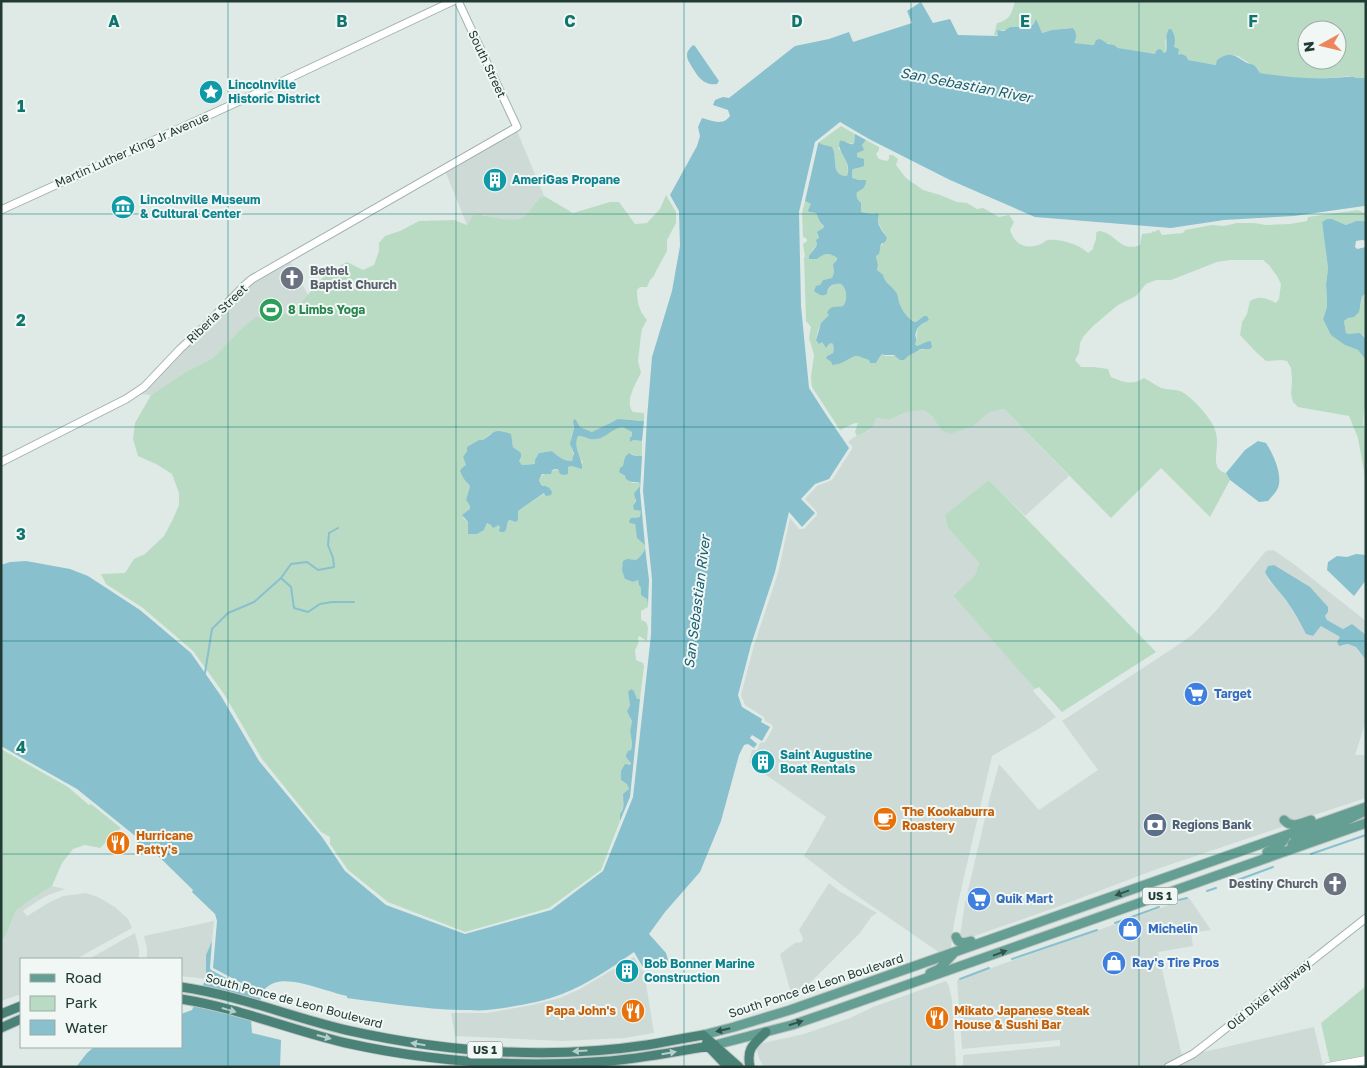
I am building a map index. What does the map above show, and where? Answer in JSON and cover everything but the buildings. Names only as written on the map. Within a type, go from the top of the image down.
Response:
[{"type":"highway","name":"South Ponce de Leon Boulevard","points":[[182,987],[217,993],[352,1031],[404,1042],[454,1048],[518,1052],[578,1051],[646,1045],[703,1035]]},
{"type":"highway","name":"South Ponce de Leon Boulevard","points":[[182,999],[214,1006],[346,1042],[401,1053],[456,1060],[521,1064],[586,1063],[630,1059],[711,1046]]},
{"type":"highway","points":[[1,1014],[20,1006]]},
{"type":"highway","points":[[1,1028],[20,1019]]},
{"type":"highway","points":[[750,1067],[748,1059],[751,1046],[766,1032]]},
{"type":"highway","points":[[703,1035],[728,1067]]},
{"type":"highway","points":[[711,1046],[739,1067]]},
{"type":"main road","points":[[1284,820],[1293,825],[1366,801]]},
{"type":"main road","points":[[1292,849],[1292,844],[1298,838],[1341,824],[1366,809]]},
{"type":"main road","name":"US 1","points":[[954,952],[1240,852],[1286,834],[1366,809]]},
{"type":"main road","name":"US 1","points":[[954,969],[1366,823]]},
{"type":"main road","points":[[1194,884],[1202,878],[1278,847],[1286,834]]},
{"type":"main road","points":[[1168,893],[1169,884],[1172,881],[1217,864],[1240,852]]},
{"type":"main road","points":[[956,937],[960,942],[966,943],[1074,904],[1095,902]]},
{"type":"main road","points":[[954,969],[959,957],[1061,914]]},
{"type":"main road","points":[[868,999],[878,991],[934,972],[954,952]]},
{"type":"main road","name":"South Ponce de Leon Boulevard","points":[[703,1035],[790,1010],[954,952]]},
{"type":"main road","points":[[858,1002],[860,993],[863,990],[891,980],[915,966]]},
{"type":"main road","name":"South Ponce de Leon Boulevard","points":[[711,1046],[806,1020],[954,969]]},
{"type":"main road","points":[[1328,1067],[1352,1065],[1366,1060]]},
{"type":"street","name":"Martin Luther King Jr Avenue","points":[[1,210],[454,1]]},
{"type":"street","name":"South Street","points":[[458,1],[517,127]]},
{"type":"street","name":"Riberia Street","points":[[1,462],[126,400],[138,392],[252,279],[517,127]]},
{"type":"street","name":"Old Dixie Highway","points":[[1168,1067],[1193,1054],[1366,918]]},
{"type":"shaded area","points":[[517,131],[544,196],[536,201],[527,216],[513,220],[483,215],[467,225],[446,173]]},
{"type":"shaded area","points":[[290,261],[308,295],[297,307],[273,320],[256,318],[241,329],[213,358],[184,373],[151,395],[141,394],[182,351],[210,328],[248,287]]},
{"type":"shaded area","points":[[1004,409],[1069,476],[1025,516],[989,480],[948,528],[979,563],[975,575],[953,594],[1035,689],[1033,691],[1056,717],[992,756],[958,903],[951,936],[951,948],[940,953],[843,886],[804,856],[826,817],[749,763],[752,750],[757,750],[760,743],[765,742],[773,728],[772,725],[765,721],[764,717],[745,705],[741,695],[754,645],[778,573],[790,518],[799,529],[804,529],[817,515],[817,512],[805,499],[817,486],[832,480],[852,449],[848,442],[854,437],[869,431],[875,418],[889,420],[904,413],[924,410],[932,416],[941,430],[982,419],[990,412]]},
{"type":"shaded area","points":[[1272,550],[1295,565],[1366,621],[1366,635],[1352,624],[1343,629],[1327,620],[1325,616],[1328,612],[1274,565],[1268,566],[1265,572],[1269,581],[1278,589],[1288,603],[1306,634],[1313,636],[1321,626],[1340,637],[1343,646],[1348,644],[1356,647],[1366,660],[1366,721],[1355,755],[1366,755],[1366,798],[1293,822],[1285,816],[1279,820],[1285,826],[1157,869],[963,940],[960,936],[965,903],[999,764],[1039,810],[1098,770],[1062,721],[1192,635],[1215,612],[1266,551]]},
{"type":"shaded area","points":[[829,883],[877,913],[872,916],[860,933],[793,1000],[780,954],[795,943],[802,942],[803,938],[799,930]]},
{"type":"shaded area","points":[[52,886],[65,889],[46,896],[23,911],[27,916],[63,896],[86,893],[98,897],[115,907],[128,919],[132,928],[78,958],[20,958],[20,994],[1,1001],[1,942],[16,911]]},
{"type":"shaded area","points":[[1189,898],[1211,930],[1191,933],[1193,946],[1158,952],[1182,1056],[1161,1067],[963,1067],[963,1055],[1060,1046],[1060,1040],[962,1049],[957,980]]},
{"type":"shaded area","points":[[214,921],[212,941],[206,955],[206,979],[182,976],[182,958],[147,958],[144,936]]},
{"type":"shaded area","points":[[135,933],[139,958],[91,958]]},
{"type":"shaded area","points":[[634,957],[641,970],[644,971],[654,1033],[625,1038],[562,1041],[455,1036],[451,1013],[487,1013],[560,998],[580,989]]},
{"type":"shaded area","points":[[946,981],[952,1000],[956,1067],[764,1067],[759,1058],[756,1047],[759,1044],[804,1034]]},
{"type":"shaded area","points":[[1314,1027],[1323,1065],[1312,1067],[1175,1067],[1199,1053]]},
{"type":"green space","points":[[1015,1],[1366,1],[1366,78],[1349,76],[1287,78],[1260,73],[1238,56],[1230,55],[1217,65],[1188,60],[1178,55],[1173,47],[1175,44],[1174,34],[1166,38],[1165,53],[1155,55],[1118,48],[1107,43],[1095,45],[1074,43],[1073,28],[1042,33],[1034,24],[1027,27],[1010,27],[1007,30],[997,30],[999,36],[994,35],[997,23],[1008,18]]},
{"type":"green space","points":[[841,126],[855,134],[854,144],[845,142],[838,148],[846,161],[847,176],[838,173],[834,160],[835,157],[826,145],[819,142]]},
{"type":"green space","points":[[866,140],[879,147],[876,154],[879,159],[887,161],[889,155],[893,155],[898,159],[896,165],[906,178],[923,190],[957,202],[967,203],[977,209],[983,208],[999,217],[1009,215],[1014,222],[1010,230],[1012,235],[1018,243],[1026,246],[1036,246],[1048,240],[1058,240],[1075,245],[1088,253],[1093,249],[1096,233],[1099,231],[1105,232],[1122,244],[1133,247],[1140,245],[1142,234],[1157,230],[1162,235],[1183,233],[1185,230],[1212,225],[1224,226],[1237,223],[1290,224],[1307,221],[1308,217],[1358,210],[1366,214],[1366,221],[1356,221],[1346,225],[1331,220],[1322,222],[1328,268],[1326,285],[1327,307],[1323,319],[1345,345],[1358,350],[1366,360],[1366,404],[1363,424],[1366,433],[1366,486],[1358,438],[1349,416],[1298,407],[1293,402],[1291,394],[1291,368],[1287,361],[1266,361],[1240,335],[1242,322],[1247,314],[1250,301],[1263,298],[1276,303],[1279,299],[1281,284],[1269,265],[1263,260],[1217,262],[1171,280],[1156,280],[1146,284],[1136,296],[1118,305],[1093,326],[1083,337],[1075,360],[1081,367],[1108,369],[1111,377],[1124,382],[1131,383],[1144,378],[1161,388],[1180,391],[1194,401],[1203,411],[1213,425],[1216,434],[1216,464],[1221,471],[1226,473],[1230,480],[1210,517],[1161,468],[1111,518],[1004,409],[990,412],[973,426],[950,434],[941,430],[932,416],[924,410],[904,413],[889,420],[876,418],[869,430],[857,436],[855,432],[858,423],[840,430],[812,387],[811,377],[814,355],[809,338],[811,327],[806,321],[803,244],[807,241],[803,237],[802,213],[805,201],[811,204],[809,212],[816,213],[824,226],[817,234],[819,238],[816,242],[817,245],[809,259],[827,254],[837,258],[833,264],[834,272],[832,278],[823,280],[820,285],[827,291],[834,284],[841,284],[845,289],[846,295],[846,301],[843,306],[826,318],[817,332],[816,340],[822,342],[826,348],[829,344],[833,344],[833,353],[827,356],[832,365],[839,364],[856,356],[869,360],[870,363],[876,363],[883,354],[885,356],[904,356],[920,349],[924,350],[922,344],[917,346],[915,344],[917,330],[924,323],[924,316],[916,322],[908,318],[900,306],[897,295],[877,270],[876,256],[887,238],[874,214],[861,212],[856,196],[859,180],[851,178],[852,170],[864,166],[864,160],[857,157],[857,153],[863,148],[862,145]]},
{"type":"green space","points":[[666,195],[676,212],[676,223],[667,240],[667,251],[654,276],[647,287],[640,287],[637,290],[639,306],[647,320],[642,329],[638,361],[641,373],[632,392],[630,403],[633,412],[644,413],[644,421],[614,421],[592,432],[580,427],[576,420],[573,425],[574,429],[571,439],[572,461],[559,457],[552,451],[539,453],[535,464],[522,465],[512,441],[490,434],[483,440],[473,443],[463,457],[466,465],[467,483],[470,486],[466,500],[470,509],[463,518],[484,530],[487,523],[496,526],[499,524],[500,528],[506,530],[508,521],[518,520],[518,511],[545,493],[544,485],[541,485],[539,480],[545,473],[552,470],[567,470],[568,467],[583,463],[576,446],[577,436],[597,439],[621,427],[629,428],[632,432],[633,440],[642,441],[642,456],[635,456],[631,453],[625,462],[622,474],[632,483],[639,482],[640,484],[634,510],[641,511],[641,517],[634,517],[638,535],[645,544],[645,547],[642,555],[633,560],[625,579],[633,582],[638,580],[648,603],[648,607],[641,611],[641,620],[646,622],[648,627],[647,641],[639,636],[635,650],[636,660],[643,663],[644,666],[640,699],[637,699],[634,691],[628,692],[629,714],[632,721],[630,731],[632,743],[629,760],[631,763],[621,777],[621,780],[627,783],[629,789],[623,795],[620,821],[601,870],[549,908],[465,932],[388,902],[348,870],[330,844],[330,837],[321,832],[262,759],[224,694],[193,651],[143,608],[106,584],[101,574],[125,573],[134,559],[145,554],[164,536],[179,505],[179,493],[172,474],[138,456],[133,439],[135,423],[151,395],[184,373],[213,358],[241,329],[256,317],[273,320],[297,307],[328,272],[347,262],[363,270],[374,265],[379,251],[379,243],[385,236],[419,221],[454,220],[467,225],[474,215],[513,220],[526,215],[537,201],[544,196],[573,213],[610,202],[619,202],[635,224],[647,223],[660,209]]},
{"type":"green space","points":[[1366,294],[1366,339],[1363,335],[1346,333],[1344,321],[1361,305],[1362,296]]},
{"type":"green space","points":[[989,480],[1156,652],[1062,712],[1039,687],[1035,689],[953,595],[975,575],[979,563],[948,528],[945,515]]},
{"type":"green space","points":[[1,749],[68,787],[121,828],[100,848],[85,845],[73,849],[62,863],[52,886],[16,911],[1,942]]},
{"type":"green space","points":[[1366,986],[1366,1056],[1330,1063],[1321,1023]]},
{"type":"water","name":"San Sebastian River","points":[[921,2],[933,23],[950,19],[958,35],[998,36],[997,30],[1004,31],[1010,27],[1027,27],[1034,24],[1036,19],[1042,33],[1073,28],[1076,36],[1074,43],[1094,45],[1096,40],[1100,39],[1118,48],[1155,54],[1159,49],[1163,53],[1166,52],[1167,35],[1169,29],[1171,29],[1175,38],[1174,47],[1179,49],[1178,55],[1186,56],[1188,60],[1216,65],[1217,60],[1222,57],[1233,55],[1254,65],[1260,73],[1304,78],[1366,78],[1366,207],[1294,216],[1224,220],[1171,228],[1035,217],[950,180],[869,139],[840,122],[815,142],[799,212],[801,306],[809,388],[849,448],[829,479],[815,484],[801,499],[815,513],[802,527],[789,512],[775,572],[751,645],[738,695],[742,707],[762,719],[761,722],[770,727],[762,741],[752,735],[750,738],[757,744],[754,748],[748,744],[744,745],[739,755],[721,821],[700,872],[665,912],[649,934],[666,953],[669,963],[644,969],[634,952],[590,981],[562,994],[545,1000],[505,1008],[481,1010],[404,1006],[347,998],[347,996],[310,985],[281,981],[268,986],[259,994],[253,993],[251,988],[213,968],[217,921],[215,914],[192,892],[193,890],[147,845],[143,848],[137,842],[139,839],[77,789],[1,746],[1,565],[10,562],[26,561],[70,569],[88,576],[140,610],[191,653],[221,696],[259,761],[322,837],[345,871],[386,905],[465,934],[551,910],[603,871],[633,797],[651,635],[652,579],[643,491],[652,357],[672,291],[680,246],[679,211],[670,195],[697,146],[700,136],[698,127],[702,118],[721,122],[730,116],[728,110],[713,105],[715,100],[723,97],[729,98],[795,46],[829,39],[849,32],[853,42],[912,23],[907,11]]},
{"type":"water","points":[[693,45],[719,81],[717,84],[708,84],[694,71],[687,55]]},
{"type":"water","points":[[855,134],[866,140],[862,145],[864,150],[857,153],[857,157],[864,159],[864,166],[852,170],[852,178],[866,180],[865,186],[857,192],[858,200],[861,203],[861,212],[877,213],[879,215],[878,224],[887,238],[881,244],[879,254],[876,256],[877,270],[896,292],[899,302],[908,317],[916,322],[927,316],[929,320],[921,324],[917,330],[915,344],[917,346],[929,341],[932,347],[930,349],[920,349],[904,360],[900,360],[894,355],[883,354],[876,363],[870,363],[869,360],[856,356],[840,364],[832,365],[826,358],[833,353],[832,343],[826,348],[822,342],[819,344],[816,340],[821,323],[829,315],[827,313],[829,310],[832,307],[843,306],[846,301],[846,295],[845,289],[841,284],[831,286],[825,295],[820,295],[814,291],[816,286],[820,285],[823,280],[832,278],[834,272],[833,264],[837,258],[827,254],[817,259],[809,259],[817,245],[816,240],[819,238],[817,232],[824,226],[816,213],[809,212],[811,204],[805,201],[819,142],[832,147],[838,173],[847,176],[848,166],[839,145],[840,141],[854,144]]},
{"type":"water","points":[[1332,219],[1346,225],[1356,221],[1366,221],[1366,241],[1356,241],[1355,247],[1357,249],[1366,247],[1366,294],[1362,296],[1359,312],[1354,317],[1344,321],[1346,333],[1360,333],[1366,339],[1366,360],[1358,350],[1345,345],[1331,335],[1323,319],[1327,307],[1326,285],[1328,268],[1322,222]]},
{"type":"water","points":[[574,419],[580,427],[592,432],[618,419],[644,421],[642,441],[633,440],[630,442],[632,432],[623,427],[597,439],[578,436],[576,445],[582,469],[572,466],[568,467],[568,474],[560,474],[559,470],[556,469],[552,470],[551,474],[542,474],[539,480],[541,485],[550,489],[551,495],[546,496],[544,493],[518,511],[518,520],[516,522],[508,521],[504,532],[500,532],[499,525],[493,528],[487,523],[484,530],[477,534],[468,534],[468,522],[462,515],[470,509],[466,500],[470,486],[460,471],[466,465],[463,457],[467,447],[479,440],[483,440],[496,431],[501,431],[511,434],[513,447],[521,453],[519,461],[522,465],[535,464],[539,453],[552,451],[559,457],[572,461],[574,453],[570,444]]},
{"type":"water","points":[[1258,441],[1266,443],[1269,447],[1279,474],[1279,484],[1275,493],[1268,501],[1259,502],[1230,480],[1226,473],[1245,450]]},
{"type":"water","points":[[629,453],[635,456],[642,456],[640,491],[645,545],[637,538],[635,524],[629,521],[631,518],[640,517],[641,511],[634,510],[633,506],[636,501],[634,494],[640,484],[639,482],[632,482],[626,479],[619,472],[625,457]]},
{"type":"water","points":[[645,547],[649,580],[648,605],[647,599],[641,595],[638,580],[633,582],[625,579],[622,570],[623,561],[627,559],[636,560],[641,556]]},
{"type":"water","points":[[1356,554],[1366,555],[1366,580],[1354,596],[1327,570],[1328,562],[1337,556],[1347,557]]},
{"type":"water","points":[[1274,565],[1310,587],[1328,607],[1328,612],[1325,616],[1327,620],[1343,629],[1352,624],[1366,635],[1366,660],[1356,647],[1348,644],[1339,646],[1337,642],[1340,637],[1321,626],[1313,636],[1306,634],[1289,604],[1269,580],[1265,572],[1268,566]]},
{"type":"water","points":[[631,689],[634,691],[637,699],[640,699],[630,797],[620,821],[623,794],[629,789],[627,784],[621,780],[621,771],[625,764],[630,765],[631,763],[626,755],[631,750],[632,743],[630,731],[632,721],[627,711],[630,706],[628,692]]},
{"type":"water","points":[[212,941],[211,970],[249,990],[252,996],[258,997],[264,994],[259,1002],[202,987],[206,979],[206,955]]},
{"type":"water","points":[[194,1005],[251,1019],[252,1033],[281,1040],[280,1067],[76,1067],[93,1048],[182,1048],[182,1014],[192,1010]]},
{"type":"waterway","points":[[281,578],[291,564],[307,562],[318,570],[334,567],[328,545],[329,533],[338,528]]},
{"type":"waterway","points":[[205,673],[212,629],[228,613],[254,602],[281,578],[291,587],[294,608],[308,612],[320,604],[354,602]]},
{"type":"waterway","points":[[1311,854],[1366,835]]},
{"type":"waterway","points":[[1235,881],[1273,867]]},
{"type":"waterway","points":[[1207,891],[1216,888]]},
{"type":"waterway","points":[[1179,900],[1187,898]]},
{"type":"waterway","points":[[1115,923],[1159,907]]},
{"type":"waterway","points":[[1012,959],[1097,930]]},
{"type":"waterway","points":[[960,979],[989,968]]},
{"type":"place","name":"Lincolnville Historic District","points":[[211,92]]},
{"type":"place","name":"AmeriGas Propane","points":[[495,180]]},
{"type":"place","name":"Lincolnville Museum & Cultural Center","points":[[123,207]]},
{"type":"place","name":"Bethel Baptist Church","points":[[292,278]]},
{"type":"place","name":"8 Limbs Yoga","points":[[271,310]]},
{"type":"place","name":"Target","points":[[1196,694]]},
{"type":"place","name":"Saint Augustine Boat Rentals","points":[[763,762]]},
{"type":"place","name":"The Kookaburra Roastery","points":[[885,819]]},
{"type":"place","name":"Regions Bank","points":[[1155,825]]},
{"type":"place","name":"Hurricane Patty's","points":[[118,843]]},
{"type":"place","name":"Destiny Church","points":[[1335,884]]},
{"type":"place","name":"Quik Mart","points":[[979,899]]},
{"type":"place","name":"Michelin","points":[[1130,929]]},
{"type":"place","name":"Ray's Tire Pros","points":[[1114,963]]},
{"type":"place","name":"Bob Bonner Marine Construction","points":[[627,971]]},
{"type":"place","name":"Papa John's","points":[[633,1011]]},
{"type":"place","name":"Mikato Japanese Steak House & Sushi Bar","points":[[937,1018]]}]
